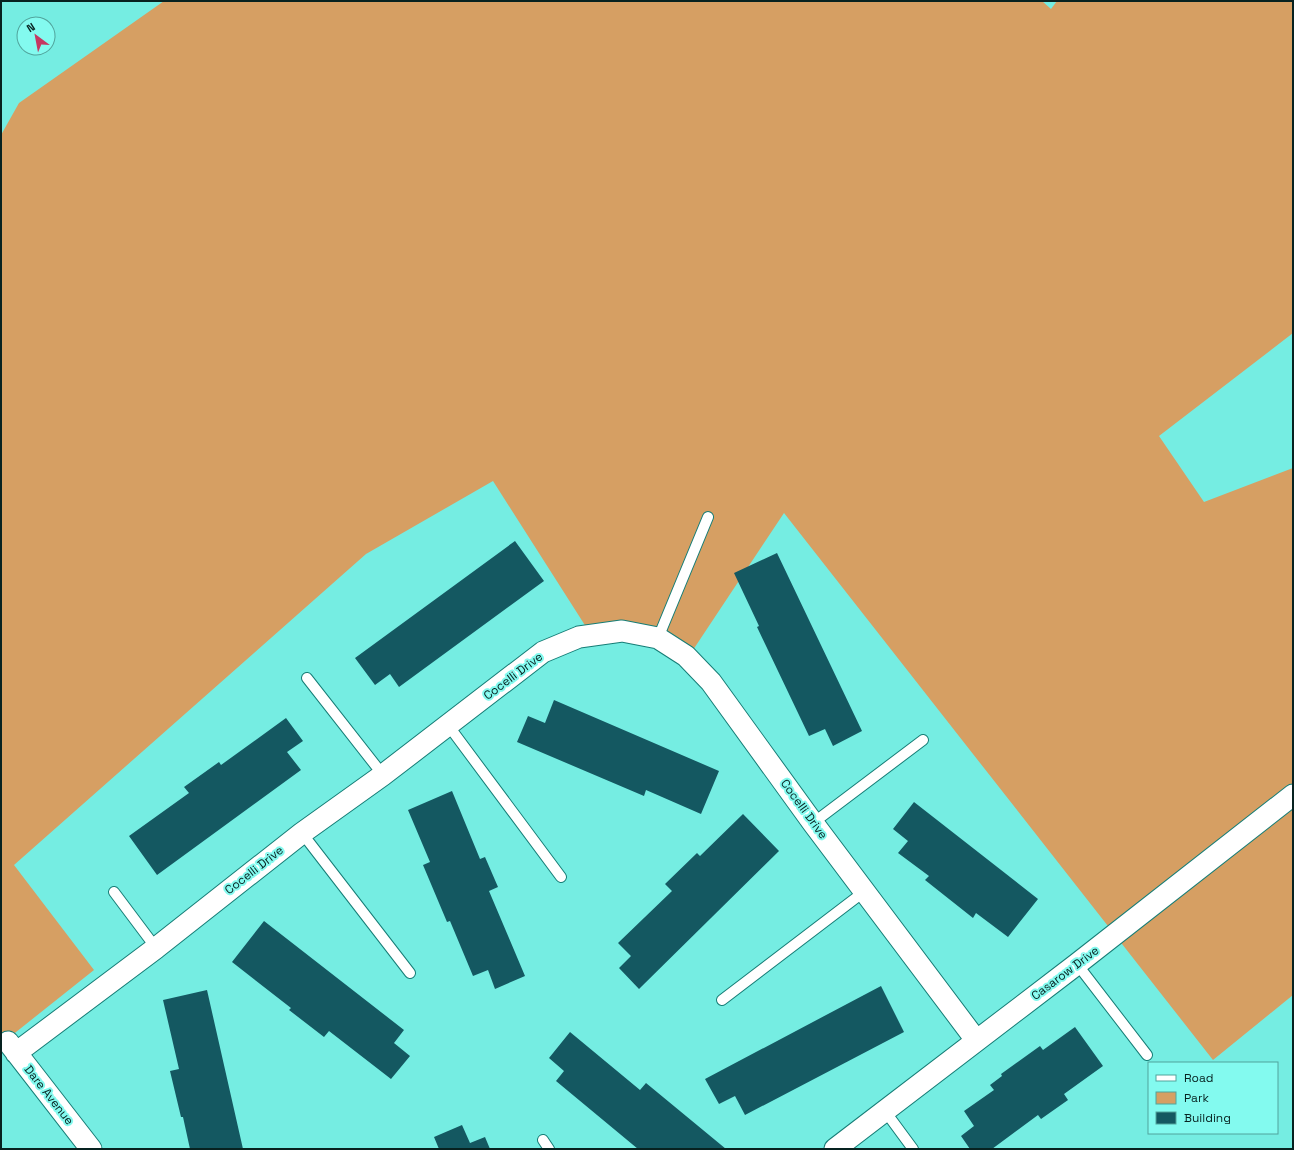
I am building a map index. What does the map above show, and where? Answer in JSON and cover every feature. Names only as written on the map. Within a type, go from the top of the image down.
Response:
[{"type":"street","name":"Cocelli Drive","points":[[12,1047],[156,948],[302,833],[383,775],[543,652],[579,637],[622,631],[658,638],[686,656],[711,682],[813,823],[976,1040]]},
{"type":"street","name":"Casarow Drive","points":[[835,1149],[1077,964],[1293,795]]},
{"type":"street","name":"Dare Avenue","points":[[12,1047],[91,1149]]},
{"type":"lane","points":[[658,638],[708,517]]},
{"type":"lane","points":[[307,678],[383,775]]},
{"type":"lane","points":[[448,725],[562,877]]},
{"type":"lane","points":[[813,823],[923,740]]},
{"type":"lane","points":[[302,833],[410,972]]},
{"type":"lane","points":[[722,1000],[865,891]]},
{"type":"lane","points":[[114,892],[156,948]]},
{"type":"lane","points":[[1077,964],[1147,1054]]},
{"type":"lane","points":[[885,1111],[913,1149]]},
{"type":"lane","points":[[543,1140],[549,1149]]},
{"type":"green space","points":[[164,1],[1042,1],[1051,9],[1057,1],[1293,1],[1293,333],[1159,436],[1204,502],[1293,468],[1293,995],[1213,1060],[784,513],[691,653],[588,630],[493,481],[366,554],[14,865],[94,970],[1,1044],[1,135],[19,103]]},
{"type":"building","points":[[515,541],[544,581],[399,687],[390,674],[375,685],[355,658]]},
{"type":"building","points":[[777,553],[862,731],[833,746],[825,729],[809,736],[757,627],[759,626],[734,573]]},
{"type":"building","points":[[554,700],[719,771],[701,814],[646,790],[644,796],[517,742],[528,716],[545,723]]},
{"type":"building","points":[[286,718],[303,741],[287,752],[301,770],[157,875],[129,836],[189,793],[184,787],[219,762],[221,765]]},
{"type":"building","points":[[452,791],[480,859],[485,857],[498,887],[489,891],[525,976],[495,989],[488,970],[473,976],[450,921],[447,922],[423,865],[430,862],[408,810]]},
{"type":"building","points":[[914,802],[1038,899],[1008,937],[976,913],[973,918],[925,880],[929,876],[898,853],[908,841],[893,829]]},
{"type":"building","points":[[743,814],[779,851],[639,989],[619,968],[631,956],[618,943],[672,891],[665,884],[697,853],[700,856]]},
{"type":"building","points":[[264,921],[404,1030],[394,1043],[410,1056],[391,1079],[329,1031],[324,1037],[289,1010],[291,1008],[232,962]]},
{"type":"building","points":[[881,986],[904,1032],[745,1115],[735,1096],[719,1104],[705,1079]]},
{"type":"building","points":[[207,990],[243,1149],[190,1149],[170,1071],[179,1069],[163,1000]]},
{"type":"building","points":[[1075,1027],[1103,1066],[1064,1094],[1068,1100],[1041,1119],[1038,1115],[992,1149],[970,1149],[961,1136],[974,1126],[964,1111],[994,1090],[990,1085],[1002,1076],[1001,1074],[1040,1046],[1043,1050]]},
{"type":"building","points":[[570,1032],[640,1090],[646,1083],[726,1149],[638,1149],[556,1081],[564,1071],[549,1058]]},
{"type":"building","points":[[462,1125],[470,1143],[485,1137],[490,1149],[439,1149],[434,1137]]}]
